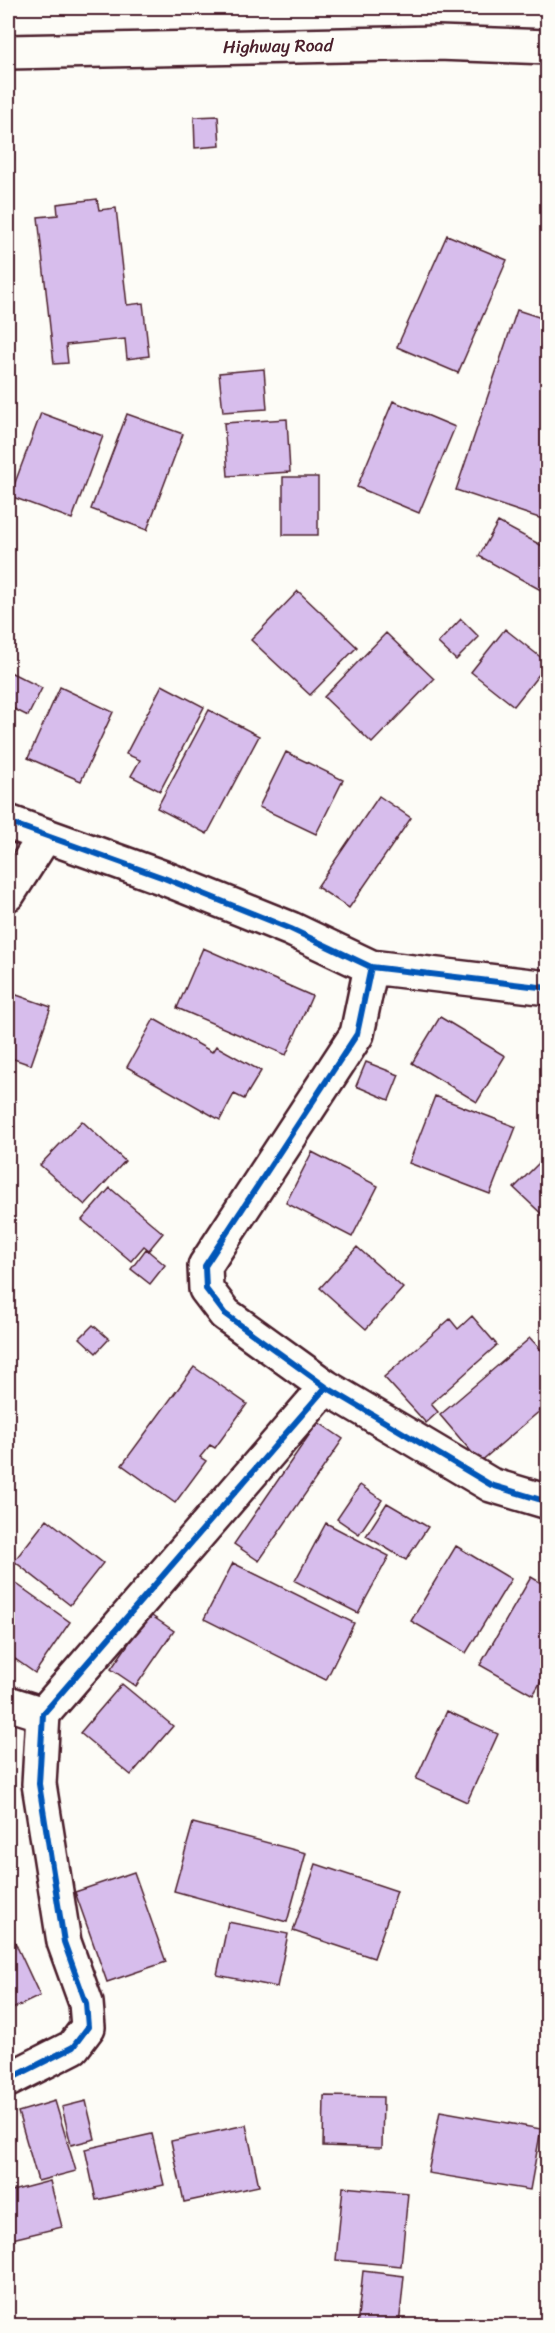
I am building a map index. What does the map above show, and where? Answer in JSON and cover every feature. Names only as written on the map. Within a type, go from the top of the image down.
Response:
[{"type":"street","name":"Highway Road","points":[[8,52],[438,43],[548,47]]},
{"type":"street","points":[[8,822],[164,878],[291,929],[371,967],[548,988]]},
{"type":"street","points":[[8,894],[45,836]]},
{"type":"street","points":[[371,967],[357,1034],[205,1266],[206,1289],[225,1314],[326,1387],[491,1485],[548,1502]]},
{"type":"street","points":[[8,2080],[73,2047],[88,2026],[86,2003],[64,1942],[39,1784],[43,1714],[326,1387]]},
{"type":"street","points":[[8,1703],[43,1714]]},
{"type":"building","points":[[218,116],[220,146],[195,148],[194,117]]},
{"type":"building","points":[[12,128],[14,159],[8,159],[8,129]]},
{"type":"building","points":[[97,199],[99,210],[116,208],[127,305],[143,303],[149,356],[127,359],[125,339],[66,345],[68,363],[54,364],[38,217],[58,215],[57,204]]},
{"type":"building","points":[[447,235],[507,260],[458,373],[397,347]]},
{"type":"building","points":[[517,310],[548,320],[548,521],[456,490]]},
{"type":"building","points":[[264,369],[267,409],[223,412],[219,373]]},
{"type":"building","points":[[393,401],[455,427],[419,513],[357,487]]},
{"type":"building","points":[[41,413],[103,436],[72,519],[10,496]]},
{"type":"building","points":[[127,414],[183,434],[147,530],[91,509]]},
{"type":"building","points":[[287,419],[290,472],[228,476],[224,423]]},
{"type":"building","points":[[283,477],[318,477],[318,535],[283,535]]},
{"type":"building","points":[[498,522],[548,549],[548,594],[479,556]]},
{"type":"building","points":[[298,591],[357,647],[310,695],[251,640]]},
{"type":"building","points":[[461,619],[479,637],[456,660],[438,643]]},
{"type":"building","points":[[505,629],[548,663],[514,706],[471,672]]},
{"type":"building","points":[[386,633],[434,679],[372,743],[324,697]]},
{"type":"building","points":[[8,671],[42,688],[28,716],[8,706]]},
{"type":"building","points":[[162,685],[204,707],[160,791],[131,776],[140,760],[126,754]]},
{"type":"building","points":[[60,687],[113,712],[81,781],[28,758]]},
{"type":"building","points":[[209,710],[259,736],[207,834],[157,808]]},
{"type":"building","points":[[286,752],[343,780],[316,834],[259,807]]},
{"type":"building","points":[[379,796],[411,818],[349,908],[317,887]]},
{"type":"building","points":[[203,948],[312,996],[286,1055],[177,1008]]},
{"type":"building","points":[[8,992],[51,1007],[31,1065],[8,1057]]},
{"type":"building","points":[[440,1017],[505,1056],[477,1102],[412,1063]]},
{"type":"building","points":[[154,1019],[212,1052],[216,1046],[261,1071],[244,1099],[234,1094],[220,1120],[127,1067]]},
{"type":"building","points":[[366,1062],[399,1075],[389,1100],[356,1086]]},
{"type":"building","points":[[435,1096],[516,1127],[490,1194],[409,1163]]},
{"type":"building","points":[[82,1121],[125,1161],[85,1205],[40,1165]]},
{"type":"building","points":[[312,1152],[378,1186],[352,1237],[286,1203]]},
{"type":"building","points":[[548,1154],[548,1220],[514,1188]]},
{"type":"building","points":[[110,1188],[163,1233],[149,1250],[144,1246],[131,1261],[82,1220]]},
{"type":"building","points":[[357,1247],[403,1288],[366,1329],[320,1288]]},
{"type":"building","points":[[146,1249],[165,1265],[150,1284],[131,1269]]},
{"type":"building","points":[[472,1316],[497,1345],[431,1404],[438,1412],[426,1423],[384,1377],[450,1319],[458,1329]]},
{"type":"building","points":[[93,1325],[109,1339],[96,1353],[80,1338]]},
{"type":"building","points":[[530,1338],[548,1357],[548,1404],[480,1462],[440,1415]]},
{"type":"building","points":[[194,1367],[247,1404],[215,1448],[210,1445],[200,1457],[206,1461],[175,1503],[122,1465]]},
{"type":"building","points":[[318,1422],[343,1439],[259,1561],[234,1544]]},
{"type":"building","points":[[360,1485],[382,1500],[359,1534],[337,1519]]},
{"type":"building","points":[[387,1503],[428,1527],[406,1560],[366,1536]]},
{"type":"building","points":[[47,1519],[103,1563],[70,1605],[14,1561]]},
{"type":"building","points":[[326,1523],[389,1556],[358,1613],[295,1581]]},
{"type":"building","points":[[456,1546],[511,1579],[466,1653],[411,1621]]},
{"type":"building","points":[[233,1563],[354,1623],[326,1680],[204,1619]]},
{"type":"building","points":[[531,1577],[548,1587],[548,1670],[533,1695],[480,1665]]},
{"type":"building","points":[[11,1580],[70,1622],[35,1673],[8,1654],[8,1584]]},
{"type":"building","points":[[149,1614],[174,1631],[136,1686],[111,1669]]},
{"type":"building","points":[[122,1684],[173,1726],[131,1775],[80,1733]]},
{"type":"building","points":[[447,1711],[498,1734],[467,1802],[416,1779]]},
{"type":"building","points":[[193,1823],[306,1853],[287,1922],[174,1891]]},
{"type":"building","points":[[316,1864],[397,1891],[374,1958],[293,1931]]},
{"type":"building","points":[[134,1872],[166,1962],[107,1982],[75,1892]]},
{"type":"building","points":[[228,1922],[288,1934],[277,1987],[217,1975]]},
{"type":"building","points":[[13,1938],[40,1996],[8,2011],[8,1941]]},
{"type":"building","points":[[324,2096],[383,2097],[382,2148],[323,2146]]},
{"type":"building","points":[[55,2101],[76,2171],[38,2181],[18,2112]]},
{"type":"building","points":[[86,2101],[95,2139],[71,2145],[62,2107]]},
{"type":"building","points":[[440,2111],[541,2129],[530,2190],[428,2173]]},
{"type":"building","points":[[246,2125],[259,2186],[184,2202],[171,2141]]},
{"type":"building","points":[[152,2134],[164,2185],[96,2200],[85,2149]]},
{"type":"building","points":[[50,2181],[62,2227],[8,2240],[8,2192]]},
{"type":"building","points":[[343,2187],[408,2193],[401,2266],[336,2260]]},
{"type":"building","points":[[363,2271],[404,2276],[399,2326],[357,2326]]},
{"type":"cycle path","points":[[8,822],[164,878],[291,929],[371,967],[548,988]]},
{"type":"cycle path","points":[[371,967],[357,1034],[205,1266],[206,1289],[225,1314],[326,1387],[491,1485],[548,1502]]},
{"type":"cycle path","points":[[8,2080],[73,2047],[88,2027],[86,2003],[64,1942],[39,1784],[43,1714],[326,1387]]}]
